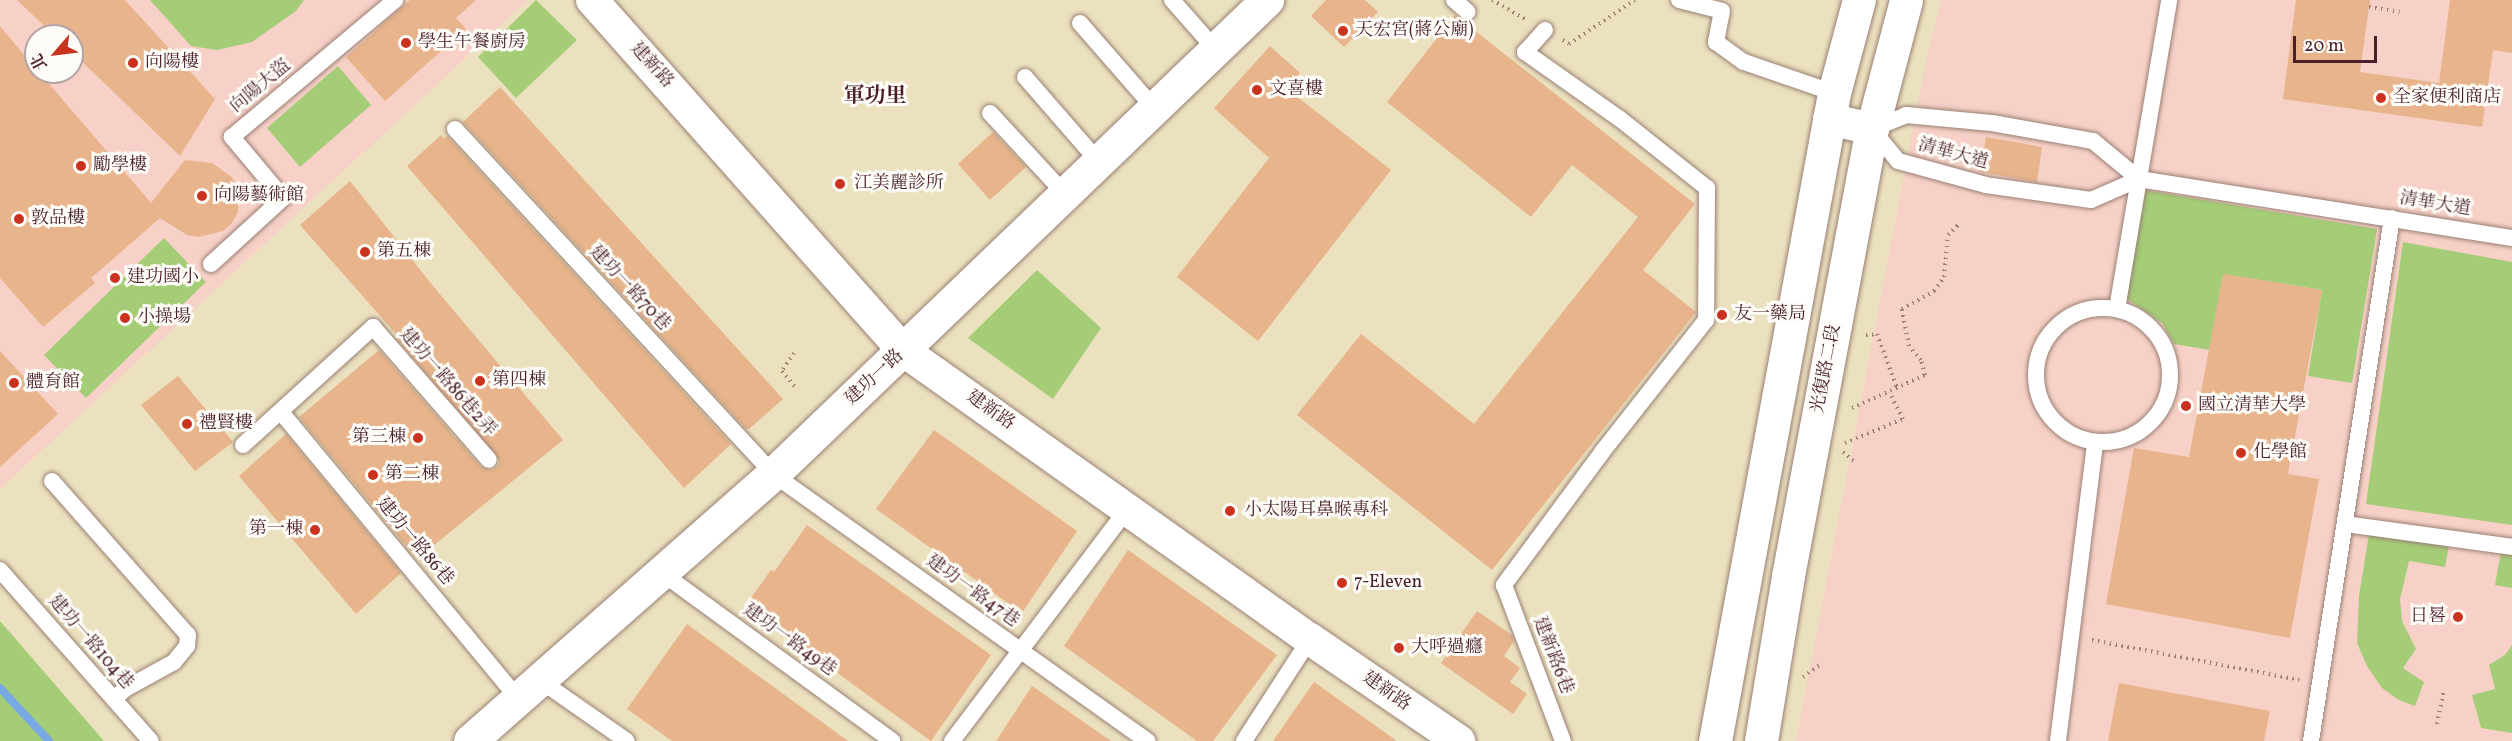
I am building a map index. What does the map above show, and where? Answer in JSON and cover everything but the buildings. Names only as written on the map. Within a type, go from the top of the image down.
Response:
[{"type":"main road","points":[[1715,741],[1832,106],[1859,0]]},
{"type":"main road","name":"光復路二段","points":[[1761,741],[1788,576],[1872,129],[1906,0]]},
{"type":"main road","name":"建功一路","points":[[470,741],[527,688],[662,573],[773,474],[904,351],[1265,1]]},
{"type":"street","name":"建新路","points":[[592,0],[904,351],[1128,507],[1310,639],[1460,741]]},
{"type":"street","points":[[1832,106],[1872,129]]},
{"type":"lane","name":"向陽大盜","points":[[211,264],[283,198],[232,137],[395,0]]},
{"type":"lane","points":[[1172,0],[1216,50]]},
{"type":"lane","points":[[1454,0],[1468,12]]},
{"type":"lane","points":[[1678,0],[1722,11],[1716,42],[1744,62],[1832,106]]},
{"type":"lane","points":[[2117,309],[2169,0]]},
{"type":"lane","points":[[1080,23],[1155,109]]},
{"type":"lane","name":"建新路6巷","points":[[1545,30],[1525,52],[1620,119],[1707,188],[1706,320],[1603,451],[1504,585],[1563,741]]},
{"type":"lane","points":[[1025,77],[1100,162]]},
{"type":"lane","points":[[990,113],[1066,195]]},
{"type":"lane","name":"清華大道","points":[[2139,179],[2091,200],[1986,185],[1898,161],[1872,129],[1906,115],[1992,123],[2093,141],[2139,179],[2512,238]]},
{"type":"lane","name":"建功一路70巷","points":[[455,129],[773,474]]},
{"type":"lane","points":[[2311,741],[2392,218]]},
{"type":"lane","points":[[2096,308],[2117,309],[2138,317],[2156,333],[2167,352],[2171,375],[2167,397],[2156,418],[2139,433],[2113,443],[2095,443],[2074,437],[2056,424],[2043,407],[2036,386],[2036,364],[2043,343],[2056,326],[2074,314],[2096,308]]},
{"type":"lane","name":"建功一路86巷2弄","points":[[243,446],[373,327],[489,460]]},
{"type":"lane","name":"建功一路86巷","points":[[280,412],[527,688],[627,741]]},
{"type":"lane","points":[[2058,741],[2095,443]]},
{"type":"lane","name":"建功一路47巷","points":[[773,474],[1147,741]]},
{"type":"lane","points":[[52,481],[188,635],[187,646],[174,662],[125,689],[114,699]]},
{"type":"lane","points":[[952,741],[1128,507]]},
{"type":"lane","points":[[2345,524],[2512,547]]},
{"type":"lane","name":"建功一路104巷","points":[[0,570],[151,741]]},
{"type":"lane","name":"建功一路49巷","points":[[662,573],[892,741]]},
{"type":"lane","points":[[1244,741],[1310,639]]},
{"type":"path","points":[[2369,7],[2400,12]]},
{"type":"path","points":[[1852,408],[1925,375],[1921,360],[1909,346],[1902,309],[1934,291],[1944,277],[1948,235],[1960,223]]},
{"type":"path","points":[[1866,335],[1877,334],[1897,388]]},
{"type":"path","points":[[794,352],[782,371],[796,388]]},
{"type":"path","points":[[1845,443],[1903,419],[1889,392]]},
{"type":"path","points":[[1843,452],[1855,462]]},
{"type":"path","points":[[2071,636],[2321,684]]},
{"type":"path","points":[[1800,679],[1822,663]]},
{"type":"path","points":[[2437,724],[2443,692]]},
{"type":"shaded area","name":"建功國小","points":[[0,0],[528,0],[0,489]]},
{"type":"shaded area","name":"國立清華大學","points":[[1941,0],[2512,0],[2512,741],[1796,741],[1924,71]]},
{"type":"green space","points":[[150,0],[304,0],[296,11],[252,42],[217,50],[191,46]]},
{"type":"green space","points":[[536,0],[577,40],[516,98],[478,57]]},
{"type":"green space","points":[[338,66],[371,105],[300,167],[267,128]]},
{"type":"green space","points":[[2144,190],[2377,229],[2352,383],[2308,376],[2322,290],[2223,274],[2210,350],[2174,344],[2162,323],[2127,299]]},
{"type":"green space","name":"小操場","points":[[164,238],[206,282],[86,398],[44,355]]},
{"type":"green space","points":[[2403,242],[2512,262],[2512,525],[2366,504]]},
{"type":"green space","points":[[1037,270],[1101,328],[1053,399],[968,338]]},
{"type":"green space","points":[[2369,534],[2449,546],[2445,567],[2409,561],[2400,599],[2402,621],[2416,649],[2403,668],[2424,682],[2415,706],[2399,700],[2382,688],[2367,666],[2357,643],[2359,596]]},
{"type":"green space","points":[[2501,552],[2512,554],[2512,588],[2495,585]]},
{"type":"green space","points":[[0,621],[104,741],[0,741]]},
{"type":"green space","points":[[2512,645],[2512,733],[2481,728],[2472,695],[2495,689],[2489,665],[2505,655]]},
{"type":"waterway","points":[[0,688],[49,741]]},
{"type":"place","name":"天宏宮(蔣公廟)","points":[[1343,31]]},
{"type":"place","name":"學生午餐廚房","points":[[406,43]]},
{"type":"place","name":"向陽樓","points":[[133,63]]},
{"type":"place","name":"文喜樓","points":[[1257,90]]},
{"type":"place","name":"全家便利商店","points":[[2381,98]]},
{"type":"place","name":"勵學樓","points":[[81,166]]},
{"type":"place","name":"江美麗診所","points":[[840,184]]},
{"type":"place","name":"向陽藝術館","points":[[202,196]]},
{"type":"place","name":"敦品樓","points":[[19,219]]},
{"type":"place","name":"第五棟","points":[[365,252]]},
{"type":"place","name":"建功國小","points":[[115,278]]},
{"type":"place","name":"友一藥局","points":[[1722,315]]},
{"type":"place","name":"小操場","points":[[125,318]]},
{"type":"place","name":"第四棟","points":[[480,381]]},
{"type":"place","name":"體育館","points":[[14,383]]},
{"type":"place","name":"國立清華大學","points":[[2186,406]]},
{"type":"place","name":"禮賢樓","points":[[187,424]]},
{"type":"place","name":"第三棟","points":[[418,438]]},
{"type":"place","name":"化學館","points":[[2241,453]]},
{"type":"place","name":"第二棟","points":[[373,475]]},
{"type":"place","name":"小太陽耳鼻喉專科","points":[[1230,511]]},
{"type":"place","name":"第一棟","points":[[315,530]]},
{"type":"place","name":"7-Eleven","points":[[1342,583]]},
{"type":"place","name":"日晷","points":[[2458,617]]},
{"type":"place","name":"大呼過癮","points":[[1399,648]]},
{"type":"district","name":"軍功里","points":[[875,97]]}]
